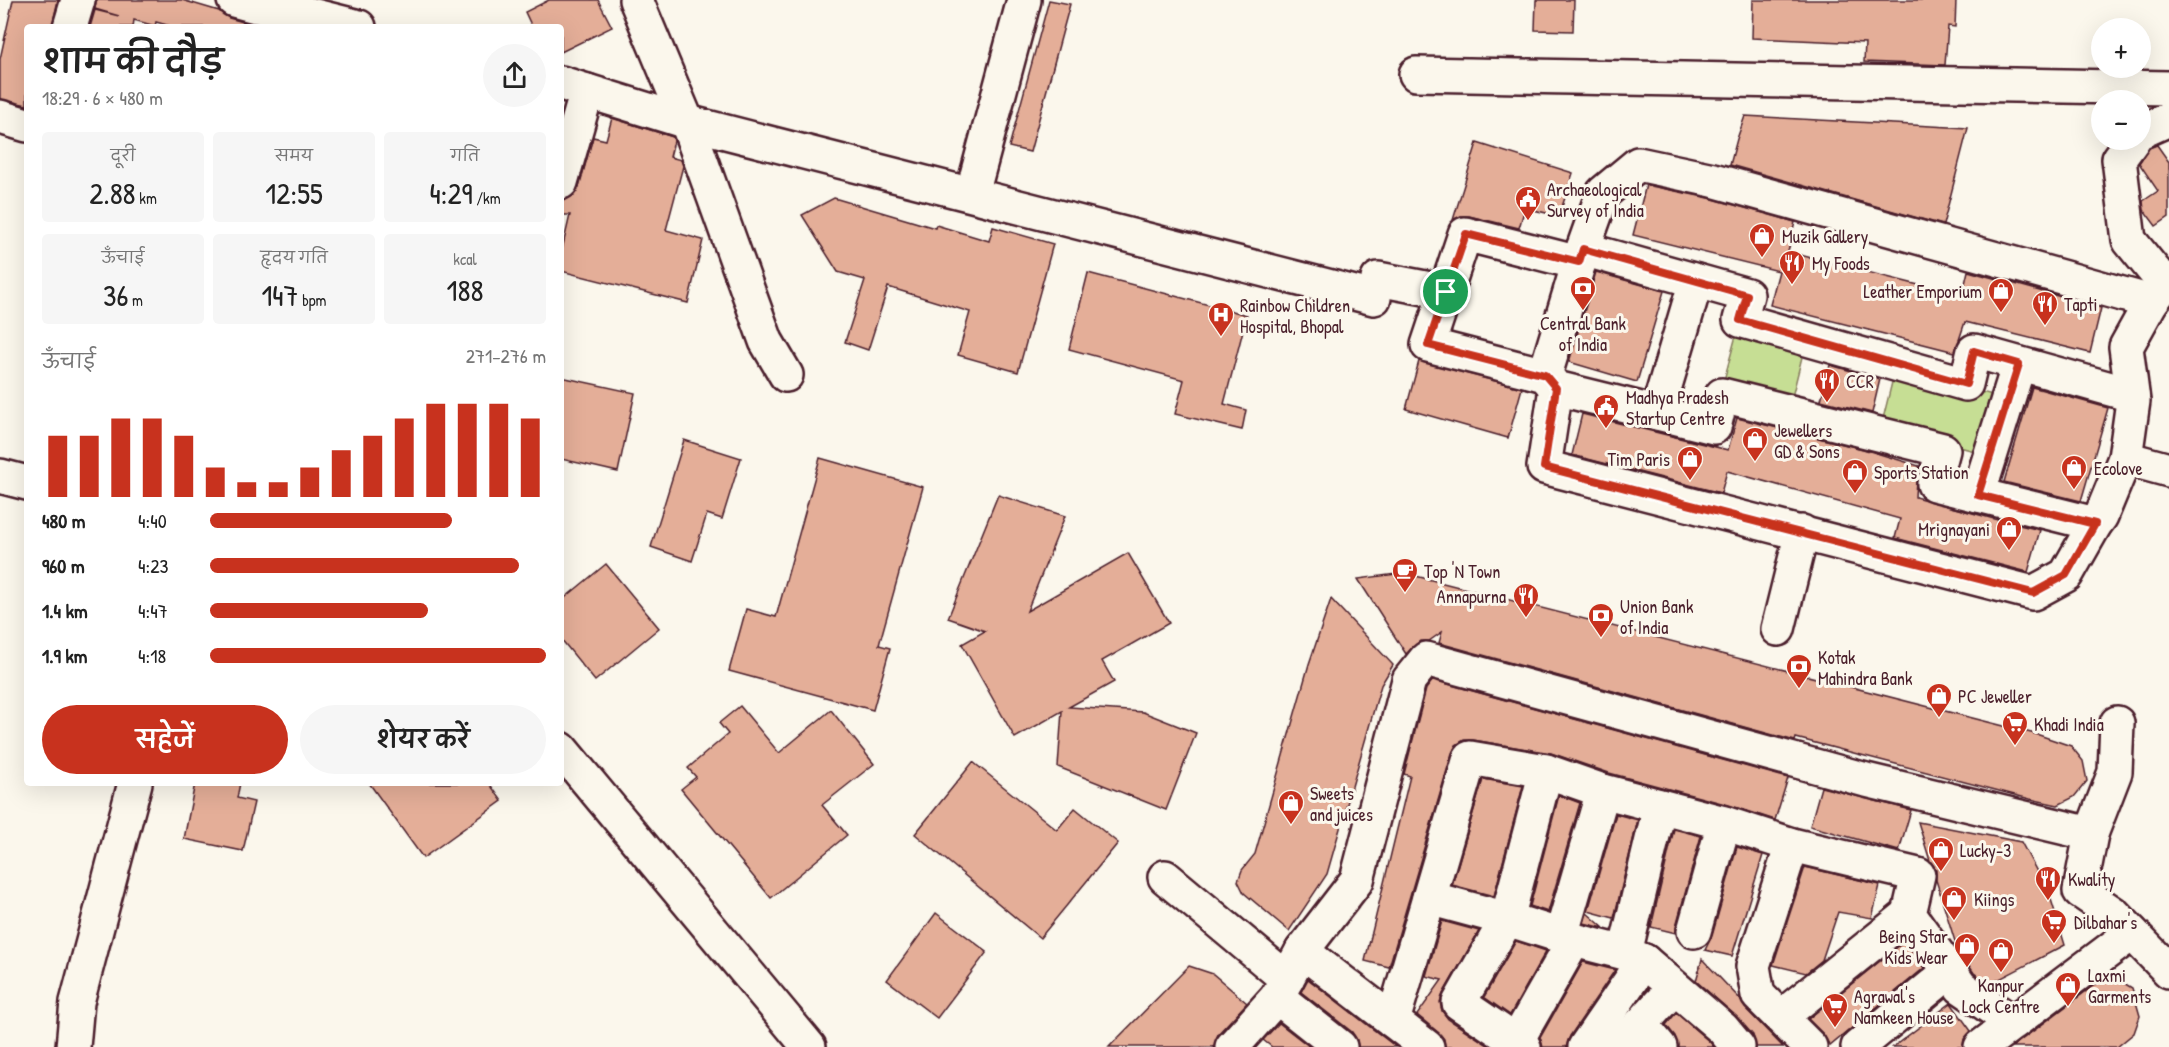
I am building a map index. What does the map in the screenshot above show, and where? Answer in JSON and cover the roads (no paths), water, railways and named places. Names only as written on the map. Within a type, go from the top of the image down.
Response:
[{"type":"street","points":[[71,24],[78,0]]},
{"type":"street","points":[[636,0],[687,122],[766,341],[786,375]]},
{"type":"street","points":[[972,194],[1024,0]]},
{"type":"street","points":[[246,11],[307,7],[351,24]]},
{"type":"street","points":[[1416,74],[2169,88]]},
{"type":"street","points":[[564,160],[574,87],[687,122],[972,194],[1376,288],[1446,292]]},
{"type":"street","points":[[0,117],[24,124]]},
{"type":"street","points":[[2151,127],[2169,119]]},
{"type":"street","points":[[2126,150],[2119,159],[2129,240],[2162,288]]},
{"type":"street","points":[[1638,164],[2162,288],[2126,347],[2133,401],[2125,458],[2102,516],[2095,524],[2066,575],[2033,593],[1544,467],[1551,382],[1581,256],[1603,193],[1638,164]]},
{"type":"street","points":[[2095,524],[1934,484],[1942,450],[1722,395],[1714,427],[1657,413],[1428,345],[1466,234],[1581,256],[1696,281],[1747,295],[1740,320],[1966,384],[1974,351],[2132,395]]},
{"type":"street","points":[[1657,413],[1696,281]]},
{"type":"street","points":[[1978,495],[2019,364]]},
{"type":"street","points":[[2125,458],[2169,470]]},
{"type":"street","points":[[0,476],[24,482]]},
{"type":"street","points":[[1778,629],[1802,532]]},
{"type":"street","points":[[1244,1043],[1282,988],[1302,951],[1357,880],[1409,680],[1426,659],[1866,780],[2091,834]]},
{"type":"street","points":[[2117,723],[2115,772],[2091,834],[2080,891],[2114,914],[2169,971]]},
{"type":"street","points":[[564,753],[809,1047]]},
{"type":"street","points":[[1393,1021],[1470,758],[1546,771],[1603,791],[1724,823],[1792,845],[1918,875],[1909,914],[1781,1017]]},
{"type":"street","points":[[1546,771],[1507,919],[1459,1003],[1520,1045],[1568,938],[1603,791]]},
{"type":"street","points":[[73,1047],[77,1002],[134,786]]},
{"type":"street","points":[[1585,1047],[1635,956],[1660,806]]},
{"type":"street","points":[[1694,931],[1724,823]]},
{"type":"street","points":[[1792,845],[1753,966],[1758,995],[1810,1047]]},
{"type":"street","points":[[1165,877],[1282,988],[1340,1047]]},
{"type":"street","points":[[1429,898],[1635,956],[1723,1029],[1738,1047]]},
{"type":"street","points":[[1909,914],[1961,987],[2012,1022]]},
{"type":"street","points":[[1981,1047],[2132,933]]},
{"type":"street","points":[[1302,951],[1428,1047]]},
{"type":"street","points":[[1858,1047],[1949,972]]},
{"type":"street","points":[[1640,1039],[1674,988]]},
{"type":"place","name":"Archaeological Survey of India","points":[[1528,222]]},
{"type":"place","name":"Muzik Gallery","points":[[1762,259]]},
{"type":"place","name":"My Foods","points":[[1792,286]]},
{"type":"place","name":"Central Bank of India","points":[[1583,312]]},
{"type":"place","name":"Leather Emporium","points":[[2001,314]]},
{"type":"place","name":"Tapti","points":[[2045,327]]},
{"type":"place","name":"Rainbow Children Hospital, Bhopal","points":[[1221,338]]},
{"type":"place","name":"CCR","points":[[1827,404]]},
{"type":"place","name":"Madhya Pradesh Startup Centre","points":[[1606,430]]},
{"type":"place","name":"Jewellers GD & Sons","points":[[1755,463]]},
{"type":"place","name":"Tim Paris","points":[[1690,482]]},
{"type":"place","name":"Ecolove","points":[[2074,491]]},
{"type":"place","name":"Sports Station","points":[[1855,495]]},
{"type":"place","name":"Mrignayani","points":[[2009,552]]},
{"type":"place","name":"Top 'N Town","points":[[1405,594]]},
{"type":"place","name":"Annapurna","points":[[1526,619]]},
{"type":"place","name":"Union Bank of India","points":[[1601,639]]},
{"type":"place","name":"Kotak Mahindra Bank","points":[[1799,690]]},
{"type":"place","name":"PC Jeweller","points":[[1939,719]]},
{"type":"place","name":"Khadi India","points":[[2015,747]]},
{"type":"place","name":"Sweets and juices","points":[[1291,826]]},
{"type":"place","name":"Lucky-3","points":[[1941,873]]},
{"type":"place","name":"Kwality","points":[[2048,902]]},
{"type":"place","name":"Kiings","points":[[1954,922]]},
{"type":"place","name":"Dilbahar's","points":[[2054,945]]},
{"type":"place","name":"Being Star Kids Wear","points":[[1967,969]]},
{"type":"place","name":"Kanpur Lock Centre","points":[[2001,974]]},
{"type":"place","name":"Laxmi Garments","points":[[2068,1008]]},
{"type":"place","name":"Agrawal's Namkeen House","points":[[1835,1029]]}]
